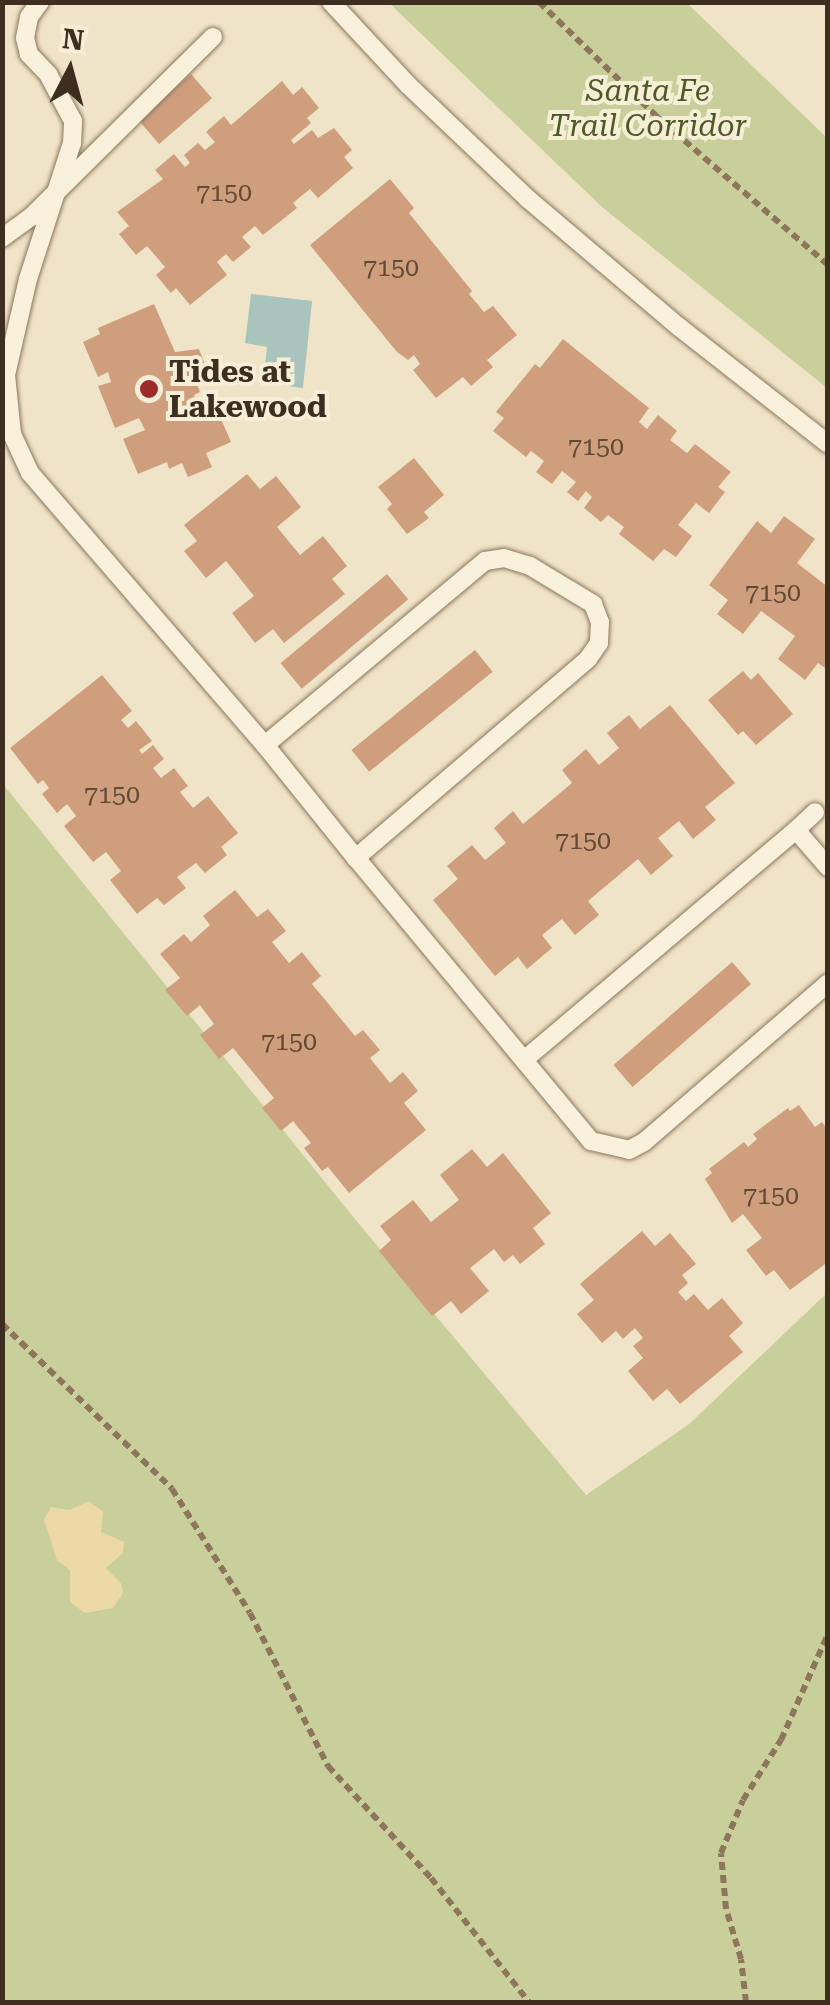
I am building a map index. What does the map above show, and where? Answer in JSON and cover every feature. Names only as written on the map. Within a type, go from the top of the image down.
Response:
[{"type":"lane","points":[[40,2],[30,17],[26,38],[29,54],[48,74],[73,120],[62,183],[28,279],[4,373],[12,434],[30,473],[265,745],[591,1141],[629,1150],[644,1142],[828,983]]},
{"type":"lane","points":[[331,2],[408,85],[528,199],[678,327],[828,444]]},
{"type":"lane","points":[[2,238],[213,38]]},
{"type":"lane","points":[[265,745],[485,561],[504,558],[530,566],[594,604],[600,622],[599,643],[588,659],[356,858]]},
{"type":"lane","points":[[524,1060],[815,812]]},
{"type":"lane","points":[[796,830],[828,867]]},
{"type":"path","points":[[539,2],[655,115],[828,265]]},
{"type":"path","points":[[2,1324],[172,1488],[250,1614],[328,1766],[431,1878],[529,2002]]},
{"type":"path","points":[[746,2002],[741,1959],[726,1909],[721,1853],[743,1800],[781,1740],[828,1634]]},
{"type":"green space","name":"Santa Fe Trail Corridor","points":[[389,3],[687,3],[827,138],[827,388],[602,207]]},
{"type":"green space","points":[[2,783],[359,1224],[586,1495],[688,1425],[827,1293],[827,2002],[3,2002]]},
{"type":"sand","points":[[89,1501],[103,1512],[101,1532],[124,1542],[123,1553],[106,1568],[121,1583],[123,1593],[113,1608],[85,1613],[70,1602],[70,1570],[57,1560],[44,1520],[51,1507],[70,1510]]},
{"type":"water","points":[[251,294],[312,301],[303,388],[263,383],[267,347],[245,343]]},
{"type":"building","points":[[191,74],[212,98],[159,144],[138,120]]},
{"type":"building","points":[[282,81],[293,95],[302,87],[319,108],[307,118],[311,123],[291,140],[294,144],[312,130],[318,138],[334,128],[352,150],[344,157],[353,168],[318,198],[310,189],[293,203],[297,208],[263,235],[255,226],[242,237],[251,247],[233,262],[226,254],[217,262],[227,275],[190,305],[176,288],[171,293],[156,275],[165,267],[147,246],[136,255],[119,234],[129,226],[117,212],[163,179],[155,170],[174,154],[185,167],[190,163],[184,155],[198,143],[205,150],[215,142],[206,132],[224,116],[231,125]]},
{"type":"building","points":[[390,179],[414,208],[409,213],[472,291],[469,294],[484,312],[493,306],[517,335],[487,360],[493,367],[471,386],[463,377],[436,398],[413,370],[420,364],[414,355],[408,360],[397,352],[310,245]]},
{"type":"building","name":"Tides at Lakewood","points":[[154,304],[175,352],[199,349],[210,378],[197,384],[200,392],[194,395],[204,418],[218,412],[231,442],[206,453],[212,467],[188,477],[182,463],[169,469],[167,462],[138,474],[123,439],[145,430],[139,418],[115,428],[98,386],[111,382],[108,372],[98,377],[83,342],[100,334],[98,328]]},
{"type":"building","points":[[563,339],[649,408],[639,422],[647,429],[658,415],[677,431],[670,440],[687,453],[695,444],[731,472],[718,487],[725,492],[709,513],[696,503],[678,525],[692,536],[676,557],[664,549],[653,561],[619,534],[624,527],[608,515],[601,522],[584,508],[592,497],[586,491],[578,501],[567,492],[576,482],[562,471],[552,484],[536,472],[544,461],[531,451],[526,457],[493,431],[504,418],[496,412],[535,364],[540,368]]},
{"type":"building","points":[[414,458],[444,495],[424,512],[429,518],[407,534],[387,509],[392,504],[378,487]]},
{"type":"building","points":[[247,474],[260,489],[276,476],[301,507],[277,527],[300,555],[323,536],[347,566],[332,579],[345,594],[284,643],[273,629],[255,643],[232,613],[254,596],[226,561],[206,578],[184,551],[197,541],[184,525]]},
{"type":"building","points":[[784,516],[815,539],[797,563],[828,587],[828,670],[818,663],[805,680],[778,659],[795,636],[761,611],[743,634],[717,614],[728,600],[709,585],[757,521],[771,533]]},
{"type":"building","points":[[387,574],[408,599],[302,689],[281,663]]},
{"type":"building","points":[[475,650],[493,672],[369,772],[351,750]]},
{"type":"building","points":[[743,671],[751,680],[758,673],[793,714],[756,745],[743,731],[738,735],[708,700]]},
{"type":"building","points":[[102,675],[132,711],[121,720],[128,728],[136,721],[152,741],[139,750],[142,754],[153,745],[164,759],[153,768],[161,778],[174,768],[188,786],[180,792],[193,808],[208,796],[238,833],[221,847],[227,855],[205,873],[196,863],[177,877],[186,888],[164,905],[157,898],[137,914],[110,880],[121,871],[106,852],[93,862],[64,826],[76,816],[67,804],[57,813],[42,794],[49,788],[43,780],[38,784],[10,748]]},
{"type":"building","points":[[670,705],[735,783],[705,807],[716,820],[693,839],[679,821],[658,838],[673,856],[651,875],[638,859],[588,901],[599,915],[575,935],[562,919],[542,935],[552,948],[527,969],[518,957],[495,976],[433,900],[458,879],[447,866],[472,845],[485,860],[506,843],[494,828],[513,811],[523,824],[572,783],[562,770],[586,749],[599,765],[619,748],[607,733],[629,715],[640,729]]},
{"type":"building","points":[[235,890],[257,917],[268,909],[286,931],[272,942],[289,963],[302,952],[321,976],[312,984],[355,1036],[363,1030],[380,1050],[370,1058],[390,1083],[403,1072],[418,1091],[404,1103],[426,1130],[349,1193],[328,1167],[322,1171],[304,1148],[311,1143],[293,1121],[281,1131],[262,1108],[274,1098],[233,1048],[219,1059],[200,1035],[214,1024],[200,1005],[187,1016],[165,990],[180,978],[160,954],[184,934],[191,942],[210,925],[203,916]]},
{"type":"building","points":[[732,962],[751,984],[633,1087],[614,1065]]},
{"type":"building","points":[[799,1105],[815,1127],[822,1122],[828,1130],[828,1262],[790,1290],[774,1270],[766,1276],[746,1250],[762,1238],[743,1214],[732,1223],[705,1179],[712,1173],[709,1169],[744,1142],[748,1147],[757,1139],[753,1134],[788,1108],[790,1111]]},
{"type":"building","points":[[472,1149],[487,1167],[503,1153],[551,1213],[533,1228],[545,1244],[520,1264],[513,1255],[504,1262],[494,1249],[470,1268],[489,1291],[461,1314],[451,1301],[432,1316],[379,1251],[391,1240],[380,1226],[413,1200],[431,1222],[459,1200],[440,1175]]},
{"type":"building","points":[[642,1231],[655,1246],[670,1233],[696,1264],[682,1275],[688,1283],[678,1292],[686,1301],[694,1294],[708,1310],[722,1298],[743,1323],[729,1336],[743,1352],[680,1404],[667,1389],[653,1401],[628,1371],[643,1358],[633,1346],[643,1338],[635,1328],[623,1339],[616,1331],[602,1343],[577,1314],[594,1300],[580,1284]]},
{"type":"place","name":"Tides at Lakewood","points":[[149,389]]}]
